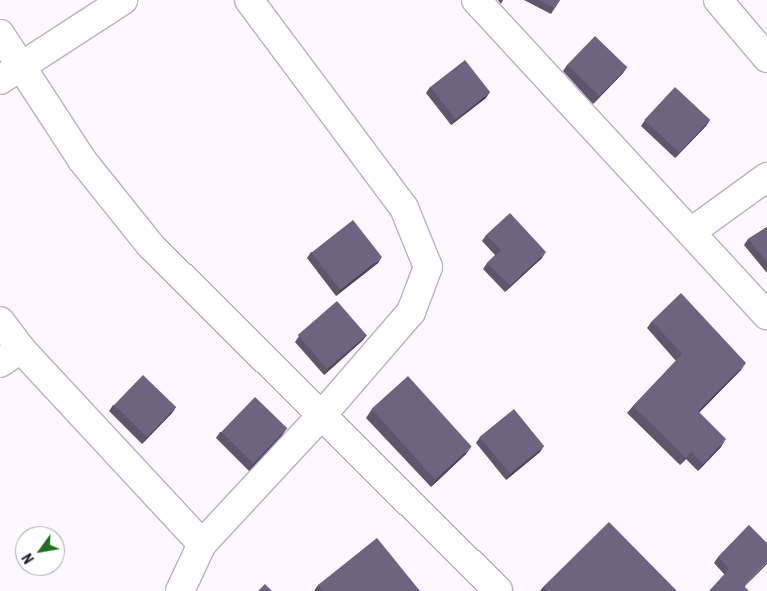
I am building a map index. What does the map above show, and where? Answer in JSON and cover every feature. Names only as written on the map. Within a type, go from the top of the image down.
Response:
[{"type":"street","points":[[10,73],[123,0]]},
{"type":"street","points":[[180,591],[202,544],[322,415],[412,312],[428,267],[404,208],[249,0]]},
{"type":"street","points":[[476,0],[767,315]]},
{"type":"street","points":[[718,0],[767,58]]},
{"type":"street","points":[[0,34],[10,73],[151,246],[498,591]]},
{"type":"street","points":[[691,232],[767,177]]},
{"type":"street","points":[[0,321],[11,356],[202,544]]},
{"type":"building","points":[[539,0],[560,0],[555,8]]},
{"type":"building","points":[[595,36],[627,67],[600,96],[567,65]]},
{"type":"building","points":[[465,60],[490,92],[456,119],[430,87]]},
{"type":"building","points":[[675,87],[710,120],[679,153],[644,120]]},
{"type":"building","points":[[510,213],[546,252],[510,286],[487,263],[501,250],[486,235]]},
{"type":"building","points":[[353,220],[382,257],[340,290],[311,253]]},
{"type":"building","points":[[767,227],[767,262],[748,239]]},
{"type":"building","points":[[681,293],[746,363],[698,411],[726,439],[703,464],[691,452],[686,458],[633,406],[682,354],[652,321]]},
{"type":"building","points":[[337,301],[367,335],[327,369],[298,335]]},
{"type":"building","points":[[143,375],[176,407],[147,437],[114,405]]},
{"type":"building","points":[[408,376],[472,447],[435,479],[372,409]]},
{"type":"building","points":[[255,397],[287,428],[253,464],[221,432]]},
{"type":"building","points":[[514,409],[544,446],[510,474],[480,437]]},
{"type":"building","points":[[609,522],[677,591],[548,591],[543,587]]},
{"type":"building","points":[[749,525],[767,543],[767,562],[744,586],[749,591],[709,591],[729,569],[718,557]]},
{"type":"building","points":[[377,538],[420,591],[323,591],[318,585]]},
{"type":"building","points":[[265,584],[272,591],[258,591]]}]
